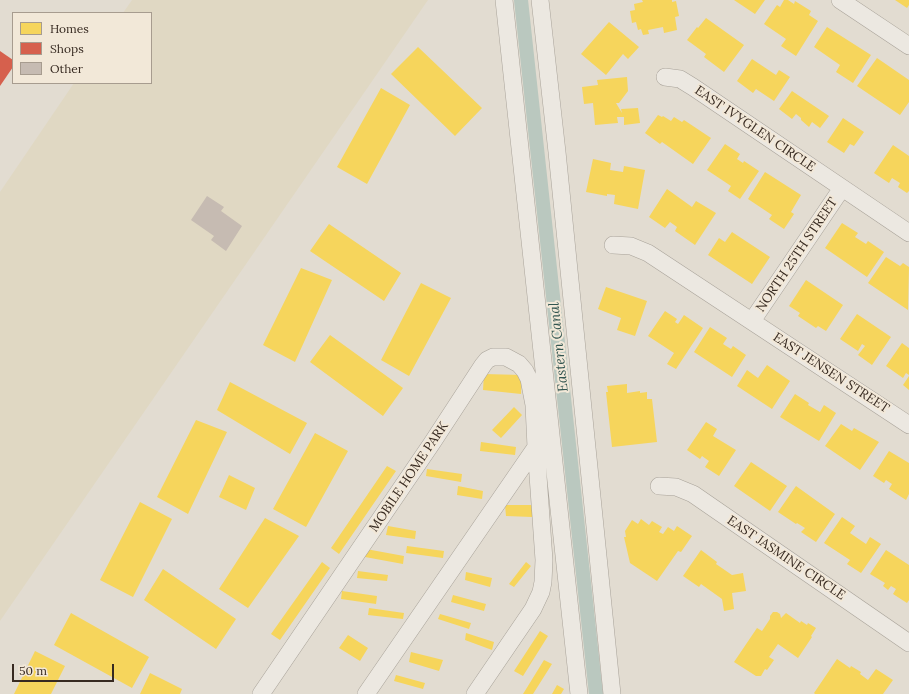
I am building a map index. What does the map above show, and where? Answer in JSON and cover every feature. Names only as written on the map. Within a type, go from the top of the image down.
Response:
[{"type":"street","points":[[504,0],[579,694]]},
{"type":"street","points":[[540,0],[557,152],[612,694]]},
{"type":"street","points":[[840,0],[909,46]]},
{"type":"street","name":"EAST IVYGLEN CIRCLE","points":[[665,77],[680,79],[909,233]]},
{"type":"street","name":"NORTH 25TH STREET","points":[[752,321],[842,188]]},
{"type":"street","name":"EAST JENSEN STREET","points":[[613,245],[632,246],[648,253],[909,425]]},
{"type":"street","name":"MOBILE HOME PARK","points":[[261,694],[432,443],[470,383],[488,360],[493,357],[506,356],[519,364],[529,378],[534,405],[544,566],[541,592],[533,609],[475,694]]},
{"type":"street","points":[[366,694],[536,447]]},
{"type":"street","name":"EAST JASMINE CIRCLE","points":[[659,486],[676,487],[693,494],[909,643]]},
{"type":"shaded area","points":[[132,0],[428,0],[0,621],[0,192],[73,84],[152,84],[152,12],[124,12]]},
{"type":"building: Homes","points":[[642,0],[676,1],[679,16],[675,17],[677,30],[664,33],[663,27],[648,30],[649,34],[643,35],[641,29],[638,30],[636,22],[632,23],[630,11],[635,10],[634,4],[643,2]]},
{"type":"building: Homes","points":[[734,0],[765,0],[755,14]]},
{"type":"building: Homes","points":[[784,0],[788,0],[794,4],[795,1],[811,11],[809,15],[818,21],[796,56],[781,46],[786,39],[764,24],[777,5],[780,7]]},
{"type":"building: Homes","points":[[895,0],[909,0],[909,5],[907,8]]},
{"type":"building: Homes","points":[[706,18],[744,45],[724,72],[704,57],[706,54],[687,40]]},
{"type":"building: Homes","points":[[609,22],[639,47],[628,59],[623,54],[606,75],[581,54]]},
{"type":"building: Homes","points":[[827,27],[871,55],[853,83],[836,72],[840,65],[814,47]]},
{"type":"building: Homes","points":[[418,47],[482,108],[455,136],[391,74]]},
{"type":"building: Homes","points":[[877,58],[909,80],[909,102],[900,115],[857,86]]},
{"type":"building: Homes","points":[[752,59],[776,75],[779,70],[790,77],[774,101],[756,89],[753,93],[737,81]]},
{"type":"building: Homes","points":[[627,77],[628,91],[619,103],[616,103],[622,113],[621,109],[638,108],[640,123],[624,125],[624,117],[617,117],[618,123],[595,125],[593,103],[584,104],[582,87],[598,85],[597,80]]},
{"type":"building: Homes","points":[[381,88],[410,105],[367,184],[337,167]]},
{"type":"building: Homes","points":[[792,91],[829,116],[820,128],[812,122],[809,127],[796,114],[792,119],[779,109]]},
{"type":"building: Homes","points":[[658,115],[671,121],[674,117],[682,122],[684,120],[711,138],[693,164],[662,142],[660,144],[645,133]]},
{"type":"building: Homes","points":[[843,118],[864,132],[854,146],[850,144],[844,153],[827,142]]},
{"type":"building: Homes","points":[[725,144],[740,154],[737,159],[743,163],[744,161],[759,171],[740,199],[728,191],[731,186],[707,170]]},
{"type":"building: Homes","points":[[893,145],[909,156],[909,191],[907,193],[898,187],[900,183],[892,178],[889,183],[874,173]]},
{"type":"building: Homes","points":[[593,159],[611,163],[610,170],[623,172],[624,166],[645,170],[638,209],[614,204],[615,195],[607,194],[607,196],[586,192]]},
{"type":"building: Homes","points":[[765,172],[801,195],[791,212],[794,214],[784,229],[769,219],[772,215],[748,199]]},
{"type":"building: Homes","points":[[667,189],[692,207],[696,201],[716,213],[695,245],[675,231],[677,227],[670,222],[665,228],[649,217]]},
{"type":"building: Homes","points":[[842,223],[858,233],[855,237],[866,244],[868,241],[884,252],[867,277],[825,248]]},
{"type":"building: Homes","points":[[329,224],[401,273],[384,301],[310,251]]},
{"type":"building: Homes","points":[[732,232],[770,257],[752,284],[708,255],[719,238],[725,242]]},
{"type":"building: Homes","points":[[886,257],[900,266],[903,263],[909,267],[908,310],[868,283]]},
{"type":"building: Homes","points":[[301,268],[332,280],[295,362],[263,345]]},
{"type":"building: Homes","points":[[806,280],[843,305],[826,331],[818,326],[816,328],[798,316],[800,313],[789,306]]},
{"type":"building: Homes","points":[[421,283],[451,298],[409,376],[381,360]]},
{"type":"building: Homes","points":[[606,287],[647,301],[635,336],[617,330],[621,318],[598,309]]},
{"type":"building: Homes","points":[[665,311],[677,319],[675,322],[678,324],[684,315],[703,328],[676,369],[667,364],[674,353],[648,336]]},
{"type":"building: Homes","points":[[857,314],[891,337],[872,365],[858,355],[865,346],[862,344],[858,351],[840,339]]},
{"type":"building: Homes","points":[[710,327],[727,338],[723,344],[731,349],[733,346],[746,355],[732,377],[694,352]]},
{"type":"building: Homes","points":[[330,335],[403,388],[383,416],[310,362]]},
{"type":"building: Homes","points":[[902,343],[909,348],[909,375],[906,373],[903,378],[886,366]]},
{"type":"building: Homes","points":[[767,365],[790,381],[772,409],[737,386],[747,370],[758,378]]},
{"type":"building: Homes","points":[[484,374],[522,375],[521,394],[483,390]]},
{"type":"building: Homes","points":[[909,376],[909,390],[903,385]]},
{"type":"building: Homes","points":[[230,382],[307,423],[290,454],[217,410]]},
{"type":"building: Homes","points":[[627,384],[627,393],[640,391],[640,393],[647,392],[647,399],[652,399],[657,442],[612,447],[606,392],[608,392],[607,386]]},
{"type":"building: Homes","points":[[795,394],[809,403],[808,405],[820,412],[824,405],[836,413],[819,441],[780,417]]},
{"type":"building: Homes","points":[[514,407],[522,415],[501,438],[492,430]]},
{"type":"building: Homes","points":[[196,420],[227,432],[188,514],[157,497]]},
{"type":"building: Homes","points":[[706,422],[717,429],[713,436],[736,450],[719,476],[705,467],[709,461],[702,456],[700,459],[687,450]]},
{"type":"building: Homes","points":[[841,424],[852,431],[854,428],[879,442],[860,470],[825,446]]},
{"type":"building: Homes","points":[[315,433],[348,451],[306,527],[273,509]]},
{"type":"building: Homes","points":[[481,442],[516,447],[515,455],[480,451]]},
{"type":"building: Homes","points":[[889,451],[909,463],[909,494],[906,500],[889,489],[892,484],[886,480],[884,483],[873,476]]},
{"type":"building: Homes","points":[[751,462],[787,486],[770,511],[734,486]]},
{"type":"building: Homes","points":[[387,466],[396,471],[339,554],[331,548]]},
{"type":"building: Homes","points":[[427,469],[462,474],[461,482],[426,476]]},
{"type":"building: Homes","points":[[229,475],[255,488],[246,510],[219,497]]},
{"type":"building: Homes","points":[[458,486],[483,491],[482,499],[457,495]]},
{"type":"building: Homes","points":[[796,486],[835,514],[816,542],[801,532],[805,528],[778,512]]},
{"type":"building: Homes","points":[[140,502],[172,519],[133,597],[100,580]]},
{"type":"building: Homes","points":[[505,505],[532,505],[532,517],[506,516]]},
{"type":"building: Homes","points":[[842,517],[855,526],[850,533],[866,544],[870,537],[881,544],[861,573],[847,564],[850,560],[824,543]]},
{"type":"building: Homes","points":[[265,518],[299,536],[248,608],[219,589]]},
{"type":"building: Homes","points":[[641,519],[649,525],[652,521],[662,527],[659,532],[663,534],[668,527],[674,531],[677,526],[692,536],[681,552],[678,551],[657,581],[630,563],[624,537],[626,537],[625,531],[632,520],[638,524]]},
{"type":"building: Homes","points":[[388,526],[416,531],[415,539],[386,535]]},
{"type":"building: Homes","points":[[407,546],[444,551],[443,558],[406,553]]},
{"type":"building: Homes","points":[[366,549],[404,556],[403,564],[365,557]]},
{"type":"building: Homes","points":[[701,550],[717,562],[716,564],[732,575],[743,573],[746,591],[732,593],[734,609],[724,611],[722,599],[701,584],[699,587],[683,576]]},
{"type":"building: Homes","points":[[886,550],[909,565],[909,600],[907,603],[893,594],[896,589],[891,586],[888,590],[883,586],[885,583],[870,574]]},
{"type":"building: Homes","points":[[322,562],[330,568],[280,640],[271,634]]},
{"type":"building: Homes","points":[[526,562],[531,566],[514,587],[509,584]]},
{"type":"building: Homes","points":[[163,569],[236,619],[216,649],[144,600]]},
{"type":"building: Homes","points":[[358,571],[388,575],[387,581],[357,578]]},
{"type":"building: Homes","points":[[466,572],[492,578],[490,587],[465,580]]},
{"type":"building: Homes","points":[[342,591],[377,596],[376,604],[341,599]]},
{"type":"building: Homes","points":[[453,595],[486,604],[484,611],[451,602]]},
{"type":"building: Homes","points":[[369,608],[404,613],[403,619],[368,615]]},
{"type":"building: Homes","points":[[773,612],[780,614],[781,618],[786,613],[800,623],[801,621],[807,625],[808,623],[816,628],[811,636],[812,637],[798,658],[778,644],[769,657],[774,660],[767,670],[765,669],[761,676],[756,676],[734,662],[757,628],[762,631]]},
{"type":"building: Homes","points":[[71,613],[149,657],[132,688],[54,645]]},
{"type":"building: Homes","points":[[440,614],[471,623],[469,629],[438,619]]},
{"type":"building: Homes","points":[[540,631],[548,636],[523,676],[514,671]]},
{"type":"building: Homes","points":[[466,633],[494,642],[492,650],[465,640]]},
{"type":"building: Homes","points":[[348,635],[368,648],[360,661],[339,648]]},
{"type":"building: Homes","points":[[35,651],[65,666],[51,694],[14,694]]},
{"type":"building: Homes","points":[[411,652],[443,660],[439,671],[409,662]]},
{"type":"building: Homes","points":[[837,659],[850,668],[851,666],[861,672],[860,674],[868,680],[876,669],[893,680],[883,694],[815,694],[814,693]]},
{"type":"building: Homes","points":[[544,660],[552,664],[533,694],[523,694]]},
{"type":"building: Homes","points":[[150,673],[182,689],[180,694],[140,694]]},
{"type":"building: Homes","points":[[396,675],[425,683],[423,689],[394,681]]},
{"type":"building: Homes","points":[[557,685],[564,689],[561,694],[552,694]]},
{"type":"building: Shops","points":[[0,51],[12,59],[12,68],[0,86]]},
{"type":"building: Other","points":[[207,196],[224,207],[221,211],[242,226],[226,251],[211,240],[214,236],[191,220]]},
{"type":"waterway","name":"Eastern Canal","points":[[521,0],[596,694]]}]
